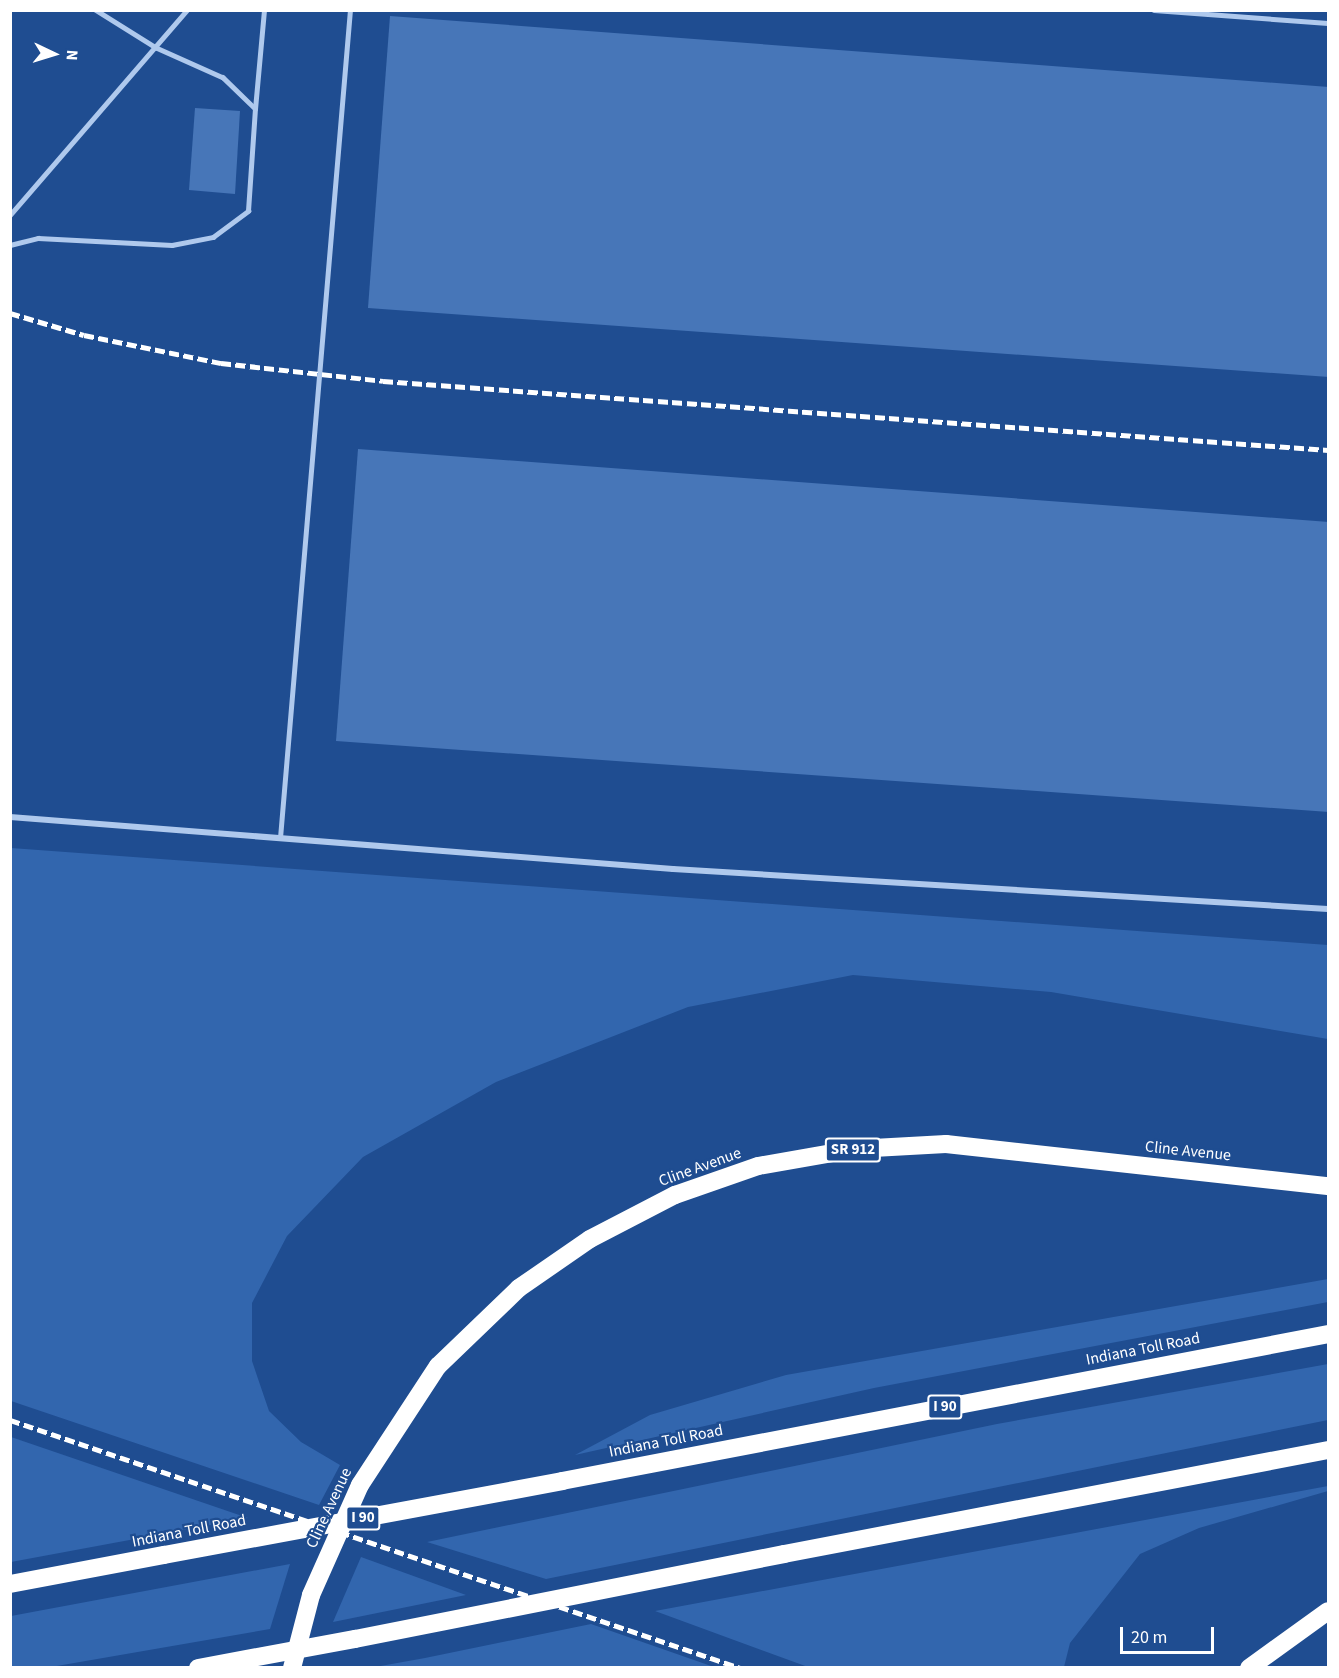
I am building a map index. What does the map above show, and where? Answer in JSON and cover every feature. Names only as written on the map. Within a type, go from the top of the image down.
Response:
[{"type":"highway","name":"Cline Avenue","points":[[292,1668],[311,1595],[360,1485],[438,1366],[519,1288],[590,1239],[675,1195],[758,1166],[855,1149],[946,1144],[1329,1186]]},
{"type":"highway","name":"Indiana Toll Road","points":[[10,1584],[1329,1334]]},
{"type":"highway","points":[[198,1668],[1329,1450]]},
{"type":"highway","points":[[1249,1668],[1329,1611]]},
{"type":"street","points":[[10,817],[673,869],[1329,909]]},
{"type":"lane","points":[[95,10],[156,48],[224,78],[255,109]]},
{"type":"lane","points":[[10,215],[187,10]]},
{"type":"lane","points":[[10,245],[38,238],[172,245],[213,237],[248,211],[264,10]]},
{"type":"lane","points":[[280,838],[350,10]]},
{"type":"lane","points":[[1154,10],[1329,23]]},
{"type":"shaded area","points":[[11,848],[1328,945],[1328,1039],[1051,992],[853,975],[688,1007],[496,1082],[363,1157],[287,1236],[252,1303],[252,1361],[269,1411],[301,1442],[340,1465],[319,1505],[11,1401]]},
{"type":"shaded area","points":[[1328,1279],[1328,1302],[874,1388],[575,1455],[650,1415],[786,1375]]},
{"type":"shaded area","points":[[1328,1364],[1328,1420],[546,1579],[427,1542],[997,1424]]},
{"type":"shaded area","points":[[11,1437],[248,1518],[11,1562]]},
{"type":"shaded area","points":[[1328,1486],[1328,1491],[1199,1528],[1140,1554],[1070,1643],[1064,1667],[808,1667],[655,1611]]},
{"type":"shaded area","points":[[361,1557],[466,1595],[333,1622]]},
{"type":"shaded area","points":[[290,1564],[270,1629],[51,1667],[11,1667],[11,1616]]},
{"type":"shaded area","points":[[591,1624],[714,1667],[375,1667],[425,1658]]},
{"type":"building","points":[[390,16],[1329,87],[1329,377],[368,308]]},
{"type":"building","points":[[195,108],[240,111],[235,194],[189,190]]},
{"type":"building","points":[[358,449],[1329,522],[1329,812],[336,741]]},
{"type":"railway","points":[[10,313],[84,335],[221,363],[383,381],[1328,450]]},
{"type":"railway","points":[[10,1420],[740,1668]]}]
